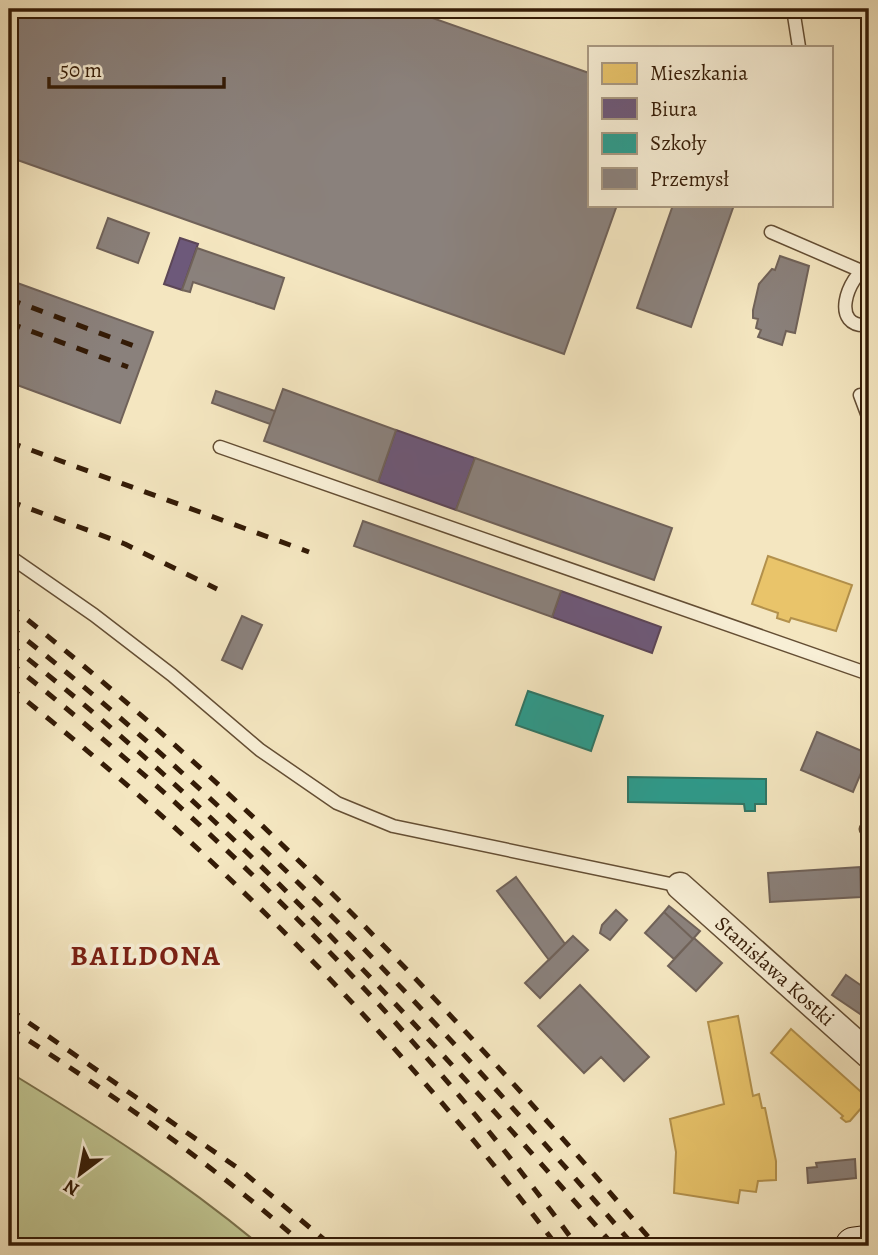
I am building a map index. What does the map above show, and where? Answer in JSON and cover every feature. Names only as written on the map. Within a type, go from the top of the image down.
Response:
[{"type":"street","name":"Stanisława Kostki","points":[[681,886],[869,1055]]},
{"type":"street","points":[[854,1246],[869,1244]]},
{"type":"lane","points":[[793,9],[799,46]]},
{"type":"lane","points":[[771,232],[864,267],[853,278],[845,307],[854,322],[869,324]]},
{"type":"lane","points":[[860,395],[869,419]]},
{"type":"lane","points":[[220,447],[869,674]]},
{"type":"lane","points":[[9,556],[94,615],[172,675],[260,750],[337,803],[393,826],[681,886]]},
{"type":"green space","points":[[9,1072],[138,1154],[201,1198],[261,1246],[9,1246]]},
{"type":"building: Mieszkania","points":[[768,556],[852,585],[836,631],[791,618],[789,622],[777,618],[778,613],[752,604]]},
{"type":"building: Mieszkania","points":[[738,1016],[753,1096],[759,1094],[762,1108],[765,1108],[776,1161],[776,1180],[758,1181],[756,1192],[740,1190],[738,1203],[674,1193],[676,1152],[670,1119],[724,1104],[708,1022]]},
{"type":"building: Mieszkania","points":[[791,1029],[869,1099],[850,1121],[846,1122],[841,1118],[843,1116],[771,1053]]},
{"type":"building: Biura","points":[[180,238],[198,244],[182,290],[164,284]]},
{"type":"building: Biura","points":[[396,430],[475,458],[456,510],[378,482]]},
{"type":"building: Biura","points":[[561,591],[661,627],[652,653],[552,617]]},
{"type":"building: Szkoły","points":[[528,691],[603,716],[591,751],[516,725]]},
{"type":"building: Szkoły","points":[[628,777],[766,779],[766,804],[755,804],[755,811],[745,811],[744,804],[628,802]]},
{"type":"building: Przemysł","points":[[9,9],[407,9],[588,73],[588,206],[617,206],[564,354],[9,157]]},
{"type":"building: Przemysł","points":[[673,206],[734,206],[691,327],[637,308]]},
{"type":"building: Przemysł","points":[[108,218],[149,233],[138,263],[97,248]]},
{"type":"building: Przemysł","points":[[197,248],[284,278],[274,309],[193,282],[190,292],[182,290]]},
{"type":"building: Przemysł","points":[[780,256],[809,266],[795,333],[786,331],[782,345],[758,337],[761,330],[756,328],[758,319],[753,318],[759,284],[772,269],[775,270]]},
{"type":"building: Przemysł","points":[[9,280],[153,332],[120,423],[9,382]]},
{"type":"building: Przemysł","points":[[283,389],[396,430],[378,482],[264,441]]},
{"type":"building: Przemysł","points":[[216,391],[275,411],[270,424],[212,403]]},
{"type":"building: Przemysł","points":[[475,458],[672,528],[654,580],[456,510]]},
{"type":"building: Przemysł","points":[[363,521],[561,591],[552,617],[354,546]]},
{"type":"building: Przemysł","points":[[242,616],[262,625],[242,669],[222,660]]},
{"type":"building: Przemysł","points":[[817,732],[869,754],[853,792],[801,770]]},
{"type":"building: Przemysł","points":[[860,867],[861,897],[770,902],[768,873]]},
{"type":"building: Przemysł","points":[[516,877],[565,944],[549,960],[497,891]]},
{"type":"building: Przemysł","points":[[669,906],[700,931],[693,939],[664,912]]},
{"type":"building: Przemysł","points":[[616,910],[627,920],[610,940],[600,933],[602,925]]},
{"type":"building: Przemysł","points":[[664,912],[693,939],[674,959],[645,933]]},
{"type":"building: Przemysł","points":[[573,936],[588,950],[540,998],[525,983]]},
{"type":"building: Przemysł","points":[[694,938],[722,963],[696,991],[668,966]]},
{"type":"building: Przemysł","points":[[846,975],[869,991],[869,1020],[832,995]]},
{"type":"building: Przemysł","points":[[580,985],[649,1057],[624,1081],[601,1057],[584,1073],[538,1026]]},
{"type":"building: Przemysł","points":[[855,1159],[856,1178],[808,1183],[807,1168],[817,1167],[816,1163]]},
{"type":"railway","points":[[9,299],[134,346]]},
{"type":"railway","points":[[9,323],[128,367]]},
{"type":"railway","points":[[9,442],[309,552]]},
{"type":"railway","points":[[9,501],[125,544],[217,589]]},
{"type":"railway","points":[[9,605],[98,678],[184,754],[268,831],[348,910],[504,1074],[656,1246]]},
{"type":"railway","points":[[9,626],[177,768],[258,843],[413,1000],[634,1246]]},
{"type":"railway","points":[[9,644],[172,782],[250,855],[472,1086],[614,1246]]},
{"type":"railway","points":[[9,662],[165,793],[313,935],[451,1086],[516,1165],[577,1246]]},
{"type":"railway","points":[[9,687],[159,813],[301,949],[434,1094],[557,1246]]},
{"type":"railway","points":[[9,1009],[242,1171],[332,1246]]},
{"type":"railway","points":[[9,1028],[162,1131],[235,1187],[305,1246]]},
{"type":"district","name":"BAILDONA","points":[[146,955]]}]
